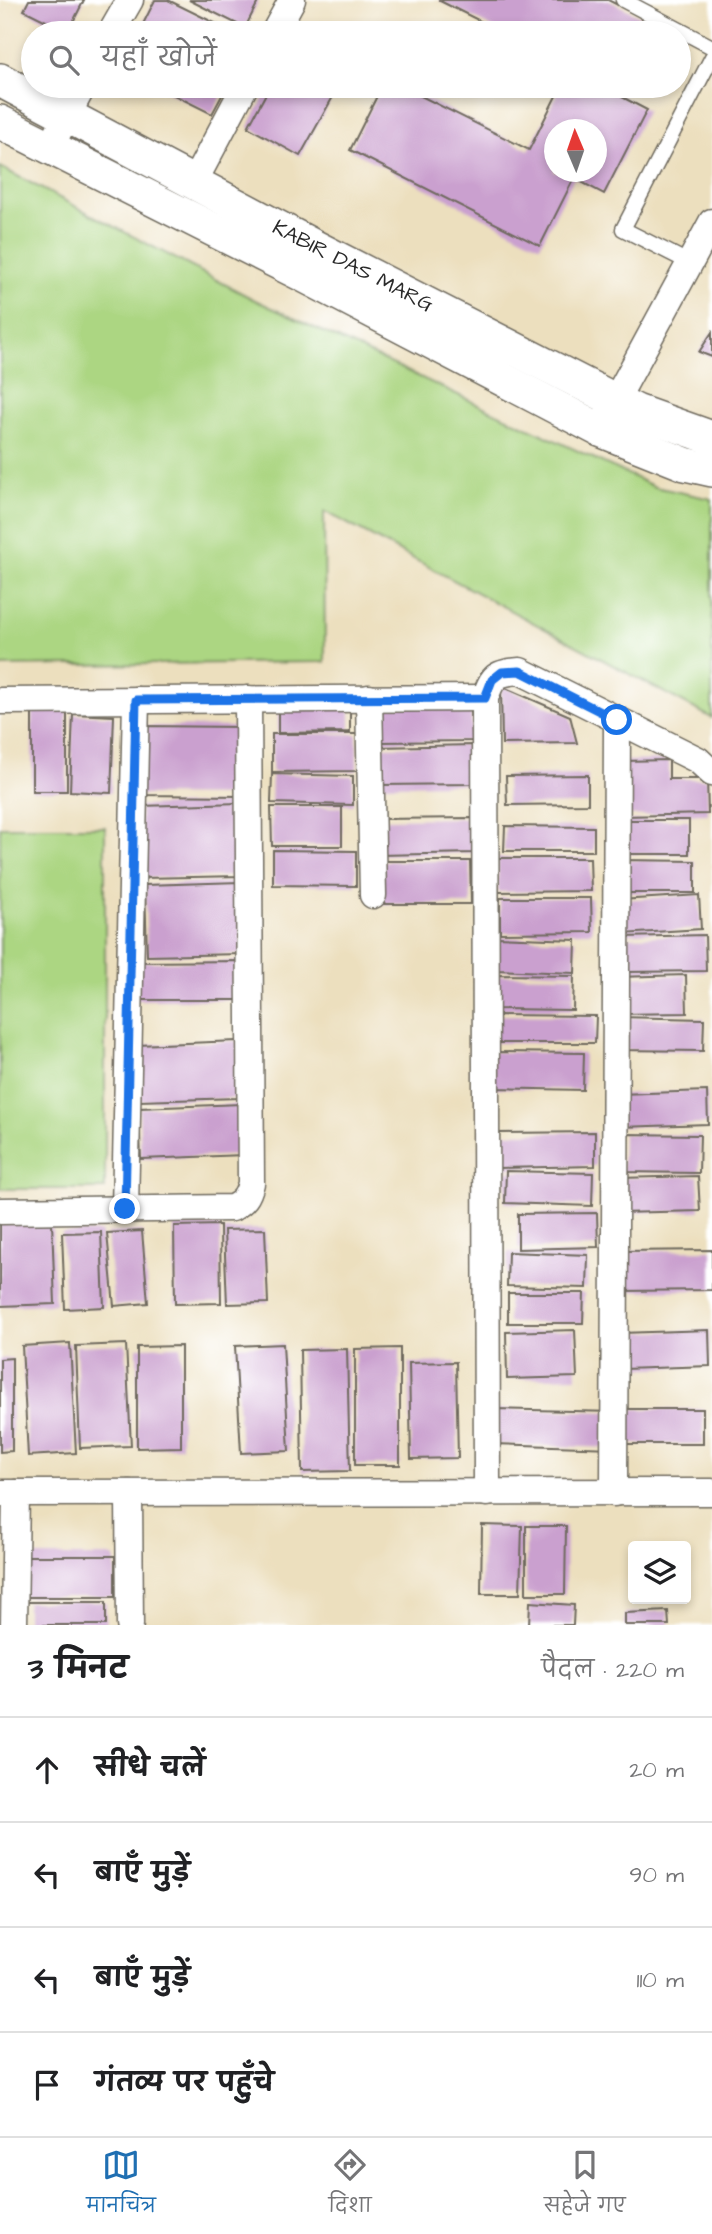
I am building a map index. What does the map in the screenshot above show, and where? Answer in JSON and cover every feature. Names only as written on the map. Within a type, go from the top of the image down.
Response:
[{"type":"street","points":[[118,21],[130,0]]},
{"type":"street","points":[[281,21],[292,0]]},
{"type":"street","name":"KABIR DAS MARG","points":[[0,80],[21,91]]},
{"type":"street","name":"KABIR DAS MARG","points":[[35,98],[614,400],[636,411],[712,438]]},
{"type":"street","points":[[50,147],[76,98]]},
{"type":"street","points":[[194,182],[240,98]]},
{"type":"street","name":"KABIR DAS MARG","points":[[0,121],[600,430],[685,464],[712,470]]},
{"type":"street","points":[[600,430],[712,222]]},
{"type":"street","points":[[487,1493],[485,698],[492,680],[502,672],[520,671],[698,760],[712,773]]},
{"type":"street","points":[[369,698],[373,895]]},
{"type":"street","points":[[0,701],[485,698]]},
{"type":"street","points":[[0,1211],[232,1208],[243,1203],[249,1194],[248,699]]},
{"type":"street","points":[[125,1209],[136,700]]},
{"type":"street","points":[[614,1493],[617,720]]},
{"type":"street","points":[[14,1625],[8,1493],[712,1492]]},
{"type":"street","points":[[129,1493],[130,1625]]},
{"type":"lane","points":[[623,0],[663,21]]},
{"type":"lane","points":[[691,36],[712,47]]},
{"type":"lane","points":[[691,98],[712,57]]},
{"type":"lane","points":[[690,263],[623,229],[691,98]]},
{"type":"green space","points":[[0,167],[255,300],[655,487],[712,499],[712,718],[324,511],[325,662],[0,666]]},
{"type":"green space","points":[[0,827],[105,827],[105,1189],[0,1189]]},
{"type":"building","points":[[29,0],[84,0],[74,21],[46,21],[24,10]]},
{"type":"building","points":[[155,0],[168,0],[211,21],[144,21]]},
{"type":"building","points":[[189,0],[259,0],[248,21],[231,21]]},
{"type":"building","points":[[438,0],[608,0],[650,21],[480,21]]},
{"type":"building","points":[[180,98],[221,98],[212,114]]},
{"type":"building","points":[[264,98],[332,98],[300,156],[248,127]]},
{"type":"building","points":[[376,98],[425,98],[529,150],[544,120],[544,182],[572,182],[540,246],[350,150]]},
{"type":"building","points":[[555,98],[624,98],[647,110],[604,194],[582,182],[607,182],[607,119],[544,119]]},
{"type":"building","points":[[712,332],[712,357],[699,352]]},
{"type":"building","points":[[501,686],[570,716],[577,743],[502,744]]},
{"type":"building","points":[[350,701],[350,732],[278,733],[278,702]]},
{"type":"building","points":[[471,705],[472,741],[379,742],[378,706]]},
{"type":"building","points":[[67,709],[67,791],[32,791],[32,710]]},
{"type":"building","points":[[73,714],[114,716],[111,793],[70,791]]},
{"type":"building","points":[[141,726],[244,727],[243,796],[140,795]]},
{"type":"building","points":[[272,734],[357,734],[357,771],[272,772]]},
{"type":"building","points":[[474,745],[475,784],[379,785],[378,747]]},
{"type":"building","points":[[669,760],[669,779],[707,779],[708,814],[624,816],[623,761]]},
{"type":"building","points":[[272,774],[353,776],[353,805],[271,803]]},
{"type":"building","points":[[588,775],[588,804],[507,805],[506,776]]},
{"type":"building","points":[[240,803],[242,876],[142,878],[140,806]]},
{"type":"building","points":[[271,807],[342,807],[342,846],[272,846]]},
{"type":"building","points":[[475,818],[476,853],[378,855],[377,819]]},
{"type":"building","points":[[621,820],[689,820],[689,854],[621,854]]},
{"type":"building","points":[[505,826],[594,827],[594,851],[504,851]]},
{"type":"building","points":[[273,850],[356,851],[356,886],[273,885]]},
{"type":"building","points":[[498,858],[590,858],[591,891],[498,892]]},
{"type":"building","points":[[621,860],[695,861],[695,893],[621,893]]},
{"type":"building","points":[[383,861],[470,861],[471,904],[383,904]]},
{"type":"building","points":[[240,882],[242,954],[147,956],[145,885]]},
{"type":"building","points":[[699,895],[701,929],[622,934],[620,900]]},
{"type":"building","points":[[500,898],[591,898],[592,932],[500,933]]},
{"type":"building","points":[[705,935],[706,971],[624,972],[623,937]]},
{"type":"building","points":[[496,937],[576,940],[575,973],[495,970]]},
{"type":"building","points":[[244,961],[244,1000],[135,1000],[135,962]]},
{"type":"building","points":[[492,975],[574,976],[573,1010],[492,1009]]},
{"type":"building","points":[[686,975],[687,1013],[618,1014],[617,977]]},
{"type":"building","points":[[495,1015],[596,1016],[595,1043],[495,1043]]},
{"type":"building","points":[[619,1017],[704,1019],[703,1051],[618,1050]]},
{"type":"building","points":[[237,1041],[239,1098],[139,1101],[137,1045]]},
{"type":"building","points":[[493,1052],[584,1053],[583,1090],[492,1088]]},
{"type":"building","points":[[707,1091],[708,1124],[621,1127],[619,1094]]},
{"type":"building","points":[[241,1104],[244,1155],[141,1159],[139,1108]]},
{"type":"building","points":[[595,1132],[595,1166],[498,1168],[498,1133]]},
{"type":"building","points":[[623,1134],[700,1135],[699,1173],[622,1172]]},
{"type":"building","points":[[506,1171],[593,1173],[592,1206],[505,1203]]},
{"type":"building","points":[[698,1176],[700,1211],[619,1213],[618,1178]]},
{"type":"building","points":[[597,1213],[598,1247],[518,1249],[518,1214]]},
{"type":"building","points":[[52,1222],[55,1304],[0,1306],[0,1224]]},
{"type":"building","points":[[220,1225],[221,1303],[175,1304],[174,1226]]},
{"type":"building","points":[[265,1229],[268,1303],[227,1304],[224,1230]]},
{"type":"building","points":[[142,1231],[148,1303],[114,1306],[107,1233]]},
{"type":"building","points":[[101,1232],[104,1307],[65,1309],[62,1233]]},
{"type":"building","points":[[712,1250],[712,1290],[620,1291],[620,1251]]},
{"type":"building","points":[[508,1252],[588,1255],[587,1288],[507,1286]]},
{"type":"building","points":[[508,1293],[584,1293],[583,1323],[508,1323]]},
{"type":"building","points":[[575,1330],[577,1377],[507,1379],[506,1332]]},
{"type":"building","points":[[709,1330],[710,1366],[623,1369],[621,1333]]},
{"type":"building","points":[[70,1343],[76,1453],[28,1456],[22,1346]]},
{"type":"building","points":[[126,1344],[131,1446],[80,1448],[76,1346]]},
{"type":"building","points":[[283,1344],[289,1451],[241,1453],[235,1346]]},
{"type":"building","points":[[181,1346],[181,1447],[137,1448],[137,1347]]},
{"type":"building","points":[[400,1348],[400,1465],[355,1465],[355,1349]]},
{"type":"building","points":[[347,1349],[350,1471],[302,1472],[300,1350]]},
{"type":"building","points":[[12,1358],[12,1451],[0,1452],[0,1359]]},
{"type":"building","points":[[456,1362],[458,1458],[411,1459],[409,1363]]},
{"type":"building","points":[[494,1409],[614,1412],[612,1448],[493,1444]]},
{"type":"building","points":[[627,1409],[703,1409],[703,1444],[627,1444]]},
{"type":"building","points":[[482,1525],[522,1526],[520,1594],[481,1594]]},
{"type":"building","points":[[526,1526],[566,1526],[565,1594],[526,1594]]},
{"type":"building","points":[[24,1556],[115,1556],[115,1597],[24,1597]]},
{"type":"building","points":[[27,1602],[106,1602],[106,1625],[27,1625]]},
{"type":"building","points":[[530,1602],[574,1605],[573,1625],[529,1625]]},
{"type":"building","points":[[668,1611],[669,1625],[625,1625],[625,1613]]},
{"type":"route","points":[[125,1209],[136,700],[485,698],[492,680],[502,672],[520,671],[617,720]]}]
